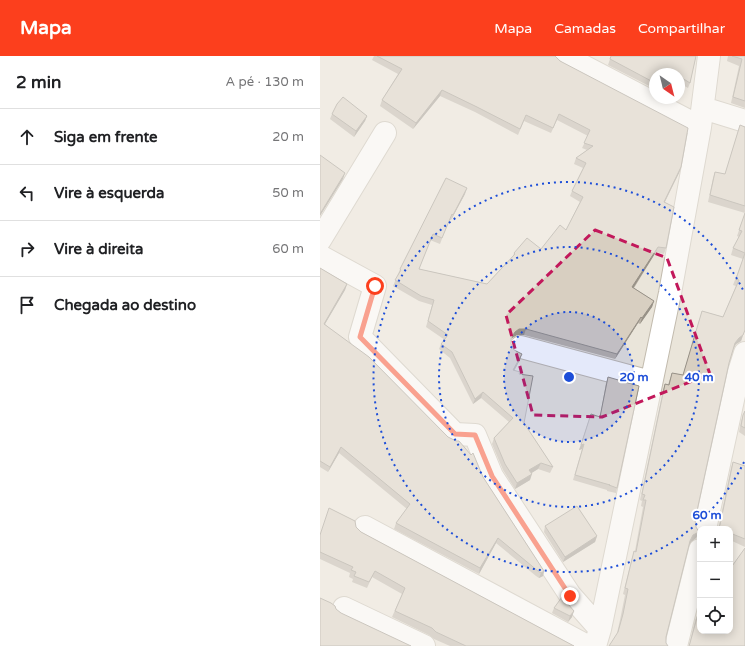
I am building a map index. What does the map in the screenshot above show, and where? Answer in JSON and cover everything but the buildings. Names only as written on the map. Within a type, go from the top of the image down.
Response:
[{"type":"street","points":[[564,56],[701,117],[745,122]]},
{"type":"street","points":[[597,637],[670,293],[701,117],[709,56]]},
{"type":"street","points":[[320,240],[385,133]]},
{"type":"street","points":[[320,256],[375,286],[360,337],[455,434],[475,435],[492,476],[597,637]]},
{"type":"street","points":[[521,347],[651,382]]},
{"type":"street","points":[[706,526],[739,372],[745,353]]},
{"type":"street","points":[[365,527],[587,646]]},
{"type":"street","points":[[676,646],[697,562]]},
{"type":"street","points":[[344,608],[424,646]]},
{"type":"highlighted area","points":[[595,230],[667,258],[710,374],[602,417],[533,415],[506,315]]},
{"type":"shaded area","points":[[320,56],[745,56],[745,646],[320,646]]},
{"type":"route","points":[[375,286],[360,337],[455,434],[475,435],[492,476],[570,596]]}]
